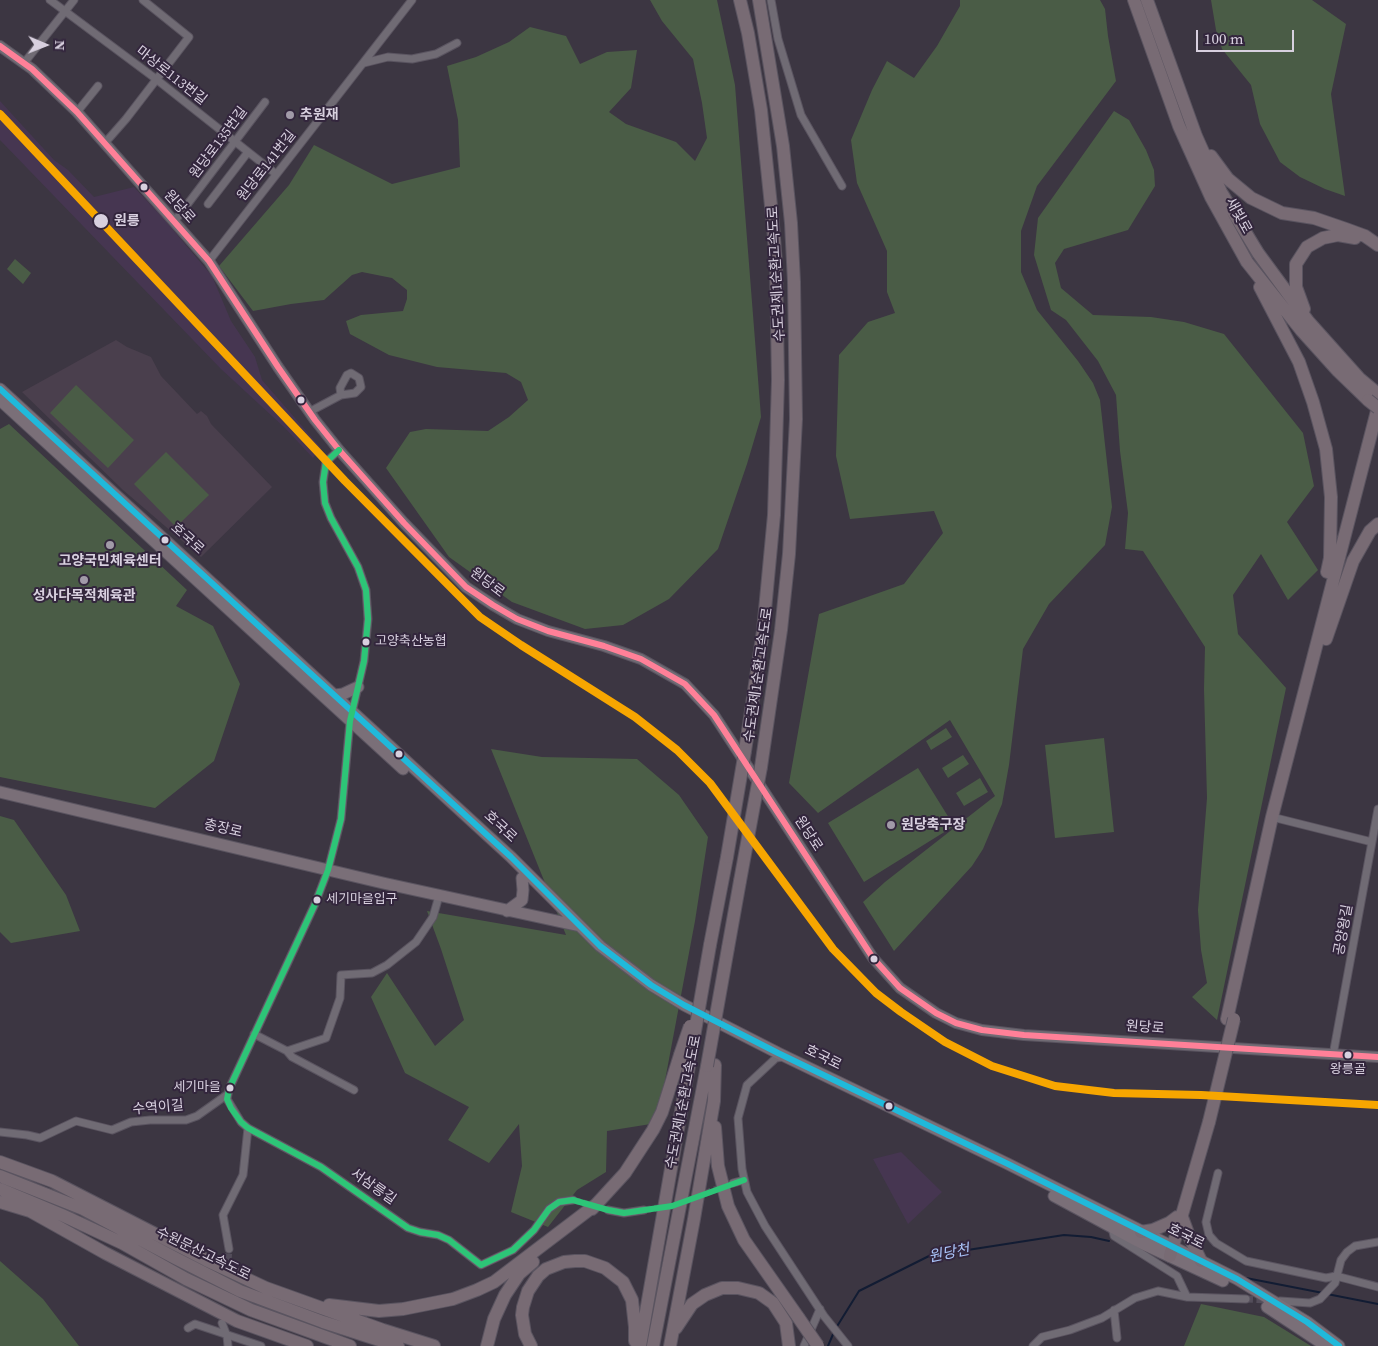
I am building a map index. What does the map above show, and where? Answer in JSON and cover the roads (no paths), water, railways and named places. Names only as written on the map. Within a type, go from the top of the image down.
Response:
[{"type":"highway","name":"수도권제1순환고속도로","points":[[640,1346],[639,1328],[685,1057],[702,991],[745,751],[763,631],[774,515],[778,380],[776,264],[760,110],[748,33],[740,0]]},
{"type":"highway","name":"수도권제1순환고속도로","points":[[654,1346],[711,1065],[716,1011],[761,767],[790,554],[796,419],[791,223],[783,146],[759,0]]},
{"type":"highway","name":"새빛로","points":[[1134,0],[1179,126],[1211,197],[1247,262],[1301,330],[1338,371],[1375,400]]},
{"type":"highway","name":"새빛로","points":[[1147,0],[1196,136],[1226,200],[1258,253],[1308,321],[1359,378],[1375,400]]},
{"type":"highway","points":[[1196,136],[1228,179],[1251,198],[1282,213],[1314,218],[1365,236],[1378,245]]},
{"type":"highway","points":[[1308,321],[1296,287],[1296,264],[1307,246],[1323,238],[1338,235],[1355,238],[1378,252]]},
{"type":"highway","points":[[1247,262],[1299,362],[1313,402],[1326,449],[1331,497],[1330,558],[1313,669]]},
{"type":"highway","points":[[1313,669],[1375,400]]},
{"type":"highway","points":[[1170,1251],[1206,1123],[1276,818],[1378,418]]},
{"type":"highway","points":[[1313,669],[1353,561],[1370,531],[1378,524]]},
{"type":"highway","points":[[487,1346],[490,1330],[499,1307],[519,1274],[603,1207],[653,1130],[685,1057]]},
{"type":"highway","points":[[711,1065],[718,1166],[728,1206],[744,1240],[818,1346]]},
{"type":"highway","points":[[671,1340],[714,1101]]},
{"type":"highway","points":[[0,1162],[52,1181],[206,1260],[266,1288],[383,1330],[434,1346]]},
{"type":"highway","name":"수원문산고속도로","points":[[0,1176],[83,1209],[240,1290],[323,1322],[398,1346]]},
{"type":"highway","name":"수원문산고속도로","points":[[0,1189],[122,1243],[186,1279],[251,1310],[350,1346]]},
{"type":"highway","points":[[0,1202],[30,1212],[236,1321],[307,1346]]},
{"type":"highway","points":[[266,1288],[333,1306],[356,1309],[379,1311],[435,1303],[477,1290],[494,1282],[603,1207]]},
{"type":"highway","points":[[1141,1232],[1161,1227],[1179,1217]]},
{"type":"highway","points":[[1179,1217],[1201,1261]]},
{"type":"highway","points":[[531,1346],[523,1325],[522,1315],[525,1299],[538,1276],[564,1262],[574,1261],[594,1264],[615,1274],[623,1282],[632,1300],[639,1328],[635,1346]]},
{"type":"highway","points":[[671,1340],[686,1312],[699,1299],[712,1291],[722,1288],[738,1288],[758,1293],[773,1303],[786,1323],[789,1346]]},
{"type":"main road","name":"원당로","points":[[0,46],[24,63],[77,112],[209,261],[309,412],[339,450],[404,523],[466,587],[518,619],[548,631],[604,646],[641,659],[684,684],[714,715],[873,958],[900,988],[936,1014],[956,1023],[982,1030],[1378,1057]]},
{"type":"main road","name":"호국로","points":[[0,389],[334,696],[351,716],[522,878],[576,925]]},
{"type":"main road","name":"호국로","points":[[0,400],[351,716],[511,857],[576,925],[596,950],[646,990],[1003,1169],[1112,1227],[1170,1251],[1201,1261],[1237,1279],[1339,1346]]},
{"type":"main road","points":[[334,696],[358,688]]},
{"type":"main road","name":"충장로","points":[[0,792],[439,896],[576,925]]},
{"type":"main road","points":[[507,910],[522,900],[522,878]]},
{"type":"main road","name":"호국로","points":[[781,1057],[1008,1164],[1141,1232],[1170,1251],[1232,1285],[1326,1346]]},
{"type":"street","name":"마상로113번길","points":[[50,0],[156,79],[276,174]]},
{"type":"street","points":[[24,63],[74,0]]},
{"type":"street","points":[[104,144],[189,37],[143,0]]},
{"type":"street","name":"원당로141번길","points":[[209,261],[412,0]]},
{"type":"street","points":[[772,0],[778,39],[801,115],[842,186]]},
{"type":"street","points":[[363,63],[388,56],[412,59],[436,54],[457,44]]},
{"type":"street","points":[[77,112],[98,86]]},
{"type":"street","name":"원당로135번길","points":[[174,222],[265,102]]},
{"type":"street","points":[[208,204],[248,152]]},
{"type":"street","points":[[309,412],[341,395]]},
{"type":"street","points":[[228,1249],[223,1215],[243,1174],[248,1128],[231,1108],[227,1099],[228,1089],[293,953],[328,870],[343,803],[345,762],[351,716],[364,661],[368,619],[366,590],[358,567],[331,518],[325,503],[323,482],[326,462],[339,450]]},
{"type":"street","name":"공양왕길","points":[[1333,1055],[1378,809]]},
{"type":"street","points":[[1276,818],[1372,842]]},
{"type":"street","points":[[287,1051],[326,1038],[340,998],[341,975],[372,973],[387,966],[416,942],[433,917],[439,896]]},
{"type":"street","points":[[254,1034],[287,1051],[292,1057],[354,1090]]},
{"type":"street","points":[[781,1057],[747,1085],[738,1118],[744,1180],[747,1192],[765,1226],[822,1313],[848,1346]]},
{"type":"street","name":"수역이길","points":[[0,1132],[27,1134],[40,1138],[76,1121],[112,1130],[131,1122],[186,1120],[196,1116],[228,1094]]},
{"type":"street","name":"서삼릉길","points":[[248,1128],[321,1167],[408,1228],[438,1235],[449,1240],[481,1265],[513,1250],[534,1230],[549,1209],[559,1202],[573,1200]]},
{"type":"street","points":[[1218,1173],[1206,1222],[1209,1235],[1216,1243],[1246,1261],[1378,1287]]},
{"type":"street","points":[[733,1183],[744,1180]]},
{"type":"street","points":[[603,1207],[624,1213],[644,1210]]},
{"type":"street","points":[[1112,1227],[1114,1236],[1178,1276],[1187,1297]]},
{"type":"street","points":[[1280,1301],[1310,1302],[1320,1300],[1335,1279],[1340,1260],[1347,1252],[1355,1246],[1378,1242]]},
{"type":"street","points":[[1033,1346],[1042,1337],[1070,1330],[1102,1318],[1135,1298],[1158,1291],[1187,1297],[1246,1299]]},
{"type":"street","points":[[1114,1310],[1117,1338]]},
{"type":"street","points":[[804,1346],[822,1313]]},
{"type":"street","points":[[222,1322],[228,1346]]},
{"type":"street","points":[[188,1328],[196,1324],[261,1346]]},
{"type":"waterway","name":"원당천","points":[[836,1328],[859,1291],[929,1256],[1064,1235],[1091,1237],[1109,1241]]},
{"type":"waterway","name":"원당천","points":[[1246,1278],[1323,1293]]},
{"type":"waterway","name":"원당천","points":[[1327,1294],[1378,1304]]},
{"type":"waterway","name":"원당천","points":[[828,1346],[834,1332]]},
{"type":"tunnel","points":[[644,1210],[672,1206],[725,1186]]},
{"type":"tunnel","points":[[573,1200],[608,1210]]},
{"type":"tunnel","points":[[227,1271],[229,1249]]},
{"type":"tunnel","points":[[1246,1299],[1269,1300]]},
{"type":"place","name":"추원재","points":[[290,115]]},
{"type":"place","name":"원릉","points":[[101,221]]},
{"type":"place","name":"고양국민체육센터","points":[[110,545]]},
{"type":"place","name":"성사다목적체육관","points":[[84,580]]},
{"type":"place","name":"고양축산농협","points":[[366,642]]},
{"type":"place","name":"원당축구장","points":[[891,825]]},
{"type":"place","name":"세기마을입구","points":[[317,900]]},
{"type":"place","name":"왕릉골","points":[[1348,1055]]},
{"type":"place","name":"세기마을","points":[[230,1088]]}]
